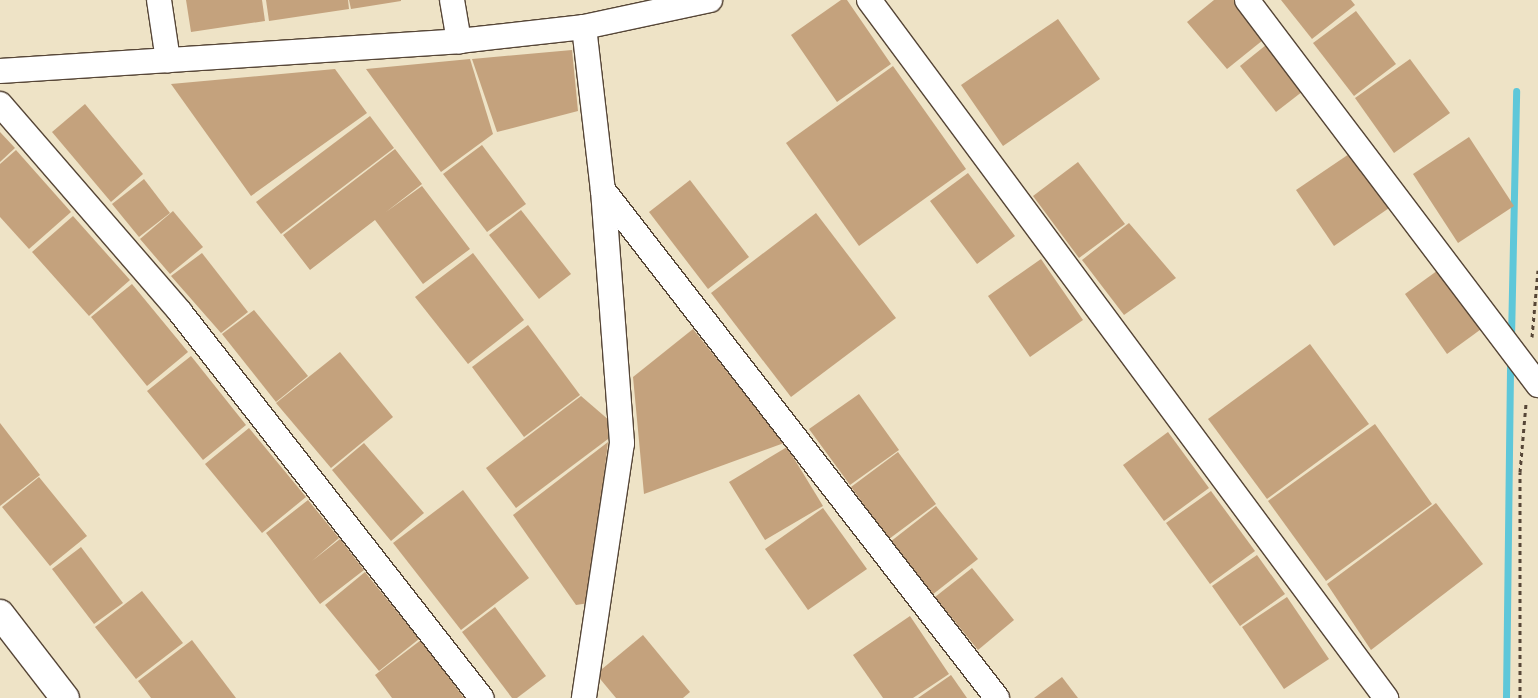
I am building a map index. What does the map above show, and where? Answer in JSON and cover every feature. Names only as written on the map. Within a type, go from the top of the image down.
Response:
[{"type":"street","points":[[160,0],[168,60]]},
{"type":"street","points":[[452,0],[459,41]]},
{"type":"street","points":[[0,71],[459,41],[584,27],[710,0]]},
{"type":"street","points":[[869,0],[1386,698]]},
{"type":"street","points":[[1247,0],[1533,379]]},
{"type":"street","points":[[584,27],[603,190],[622,443],[584,698]]},
{"type":"street","points":[[0,104],[180,312],[482,698]]},
{"type":"street","points":[[603,190],[996,698]]},
{"type":"street","points":[[0,614],[65,698]]},
{"type":"path","points":[[1520,698],[1520,472],[1533,379],[1538,270]]},
{"type":"building","points":[[186,0],[262,0],[265,21],[191,32]]},
{"type":"building","points":[[266,0],[348,0],[349,9],[269,21]]},
{"type":"building","points":[[349,0],[401,0],[401,1],[351,9]]},
{"type":"building","points":[[841,0],[847,0],[891,64],[837,102],[791,35]]},
{"type":"building","points":[[1214,0],[1238,0],[1268,36],[1227,69],[1187,22]]},
{"type":"building","points":[[1281,0],[1351,0],[1355,5],[1312,39]]},
{"type":"building","points":[[1356,11],[1396,64],[1354,96],[1313,43]]},
{"type":"building","points":[[1058,19],[1100,79],[1003,146],[961,85]]},
{"type":"building","points":[[1271,41],[1307,88],[1276,112],[1240,66]]},
{"type":"building","points":[[572,50],[578,111],[497,132],[472,59]]},
{"type":"building","points":[[470,59],[493,134],[441,172],[366,69]]},
{"type":"building","points":[[1410,59],[1450,113],[1394,153],[1355,98]]},
{"type":"building","points":[[893,66],[966,169],[859,246],[786,143]]},
{"type":"building","points":[[335,69],[367,113],[251,196],[171,84]]},
{"type":"building","points":[[85,104],[143,174],[111,202],[52,132]]},
{"type":"building","points":[[370,116],[394,148],[281,234],[256,202]]},
{"type":"building","points":[[0,132],[15,148],[0,162]]},
{"type":"building","points":[[1469,137],[1514,206],[1458,243],[1413,174]]},
{"type":"building","points":[[482,145],[526,204],[487,232],[443,174]]},
{"type":"building","points":[[395,149],[422,184],[386,212],[422,186],[470,249],[423,284],[375,220],[310,270],[283,235]]},
{"type":"building","points":[[16,150],[71,212],[29,249],[0,217],[0,164]]},
{"type":"building","points":[[1355,150],[1392,206],[1334,246],[1296,190]]},
{"type":"building","points":[[1078,162],[1125,224],[1079,258],[1033,196]]},
{"type":"building","points":[[968,173],[1015,236],[977,264],[930,201]]},
{"type":"building","points":[[144,179],[170,213],[139,237],[112,204]]},
{"type":"building","points":[[690,180],[749,257],[708,289],[649,212]]},
{"type":"building","points":[[521,210],[571,274],[539,299],[489,235]]},
{"type":"building","points":[[173,211],[203,247],[170,274],[140,239]]},
{"type":"building","points":[[816,213],[896,318],[791,397],[711,293]]},
{"type":"building","points":[[73,216],[130,280],[89,316],[32,252]]},
{"type":"building","points":[[1129,223],[1176,278],[1124,315],[1082,260]]},
{"type":"building","points":[[202,253],[248,312],[221,333],[171,276]]},
{"type":"building","points":[[473,253],[524,320],[468,364],[415,297]]},
{"type":"building","points":[[1041,259],[1083,320],[1030,357],[988,296]]},
{"type":"building","points":[[1441,268],[1484,327],[1447,354],[1405,294]]},
{"type":"building","points":[[132,284],[188,352],[147,386],[91,317]]},
{"type":"building","points":[[254,310],[308,376],[276,402],[222,334]]},
{"type":"building","points":[[528,325],[580,395],[524,437],[472,367]]},
{"type":"building","points":[[693,329],[784,443],[644,494],[633,377]]},
{"type":"building","points":[[1310,344],[1369,424],[1267,499],[1208,419]]},
{"type":"building","points":[[340,352],[393,417],[331,468],[276,403]]},
{"type":"building","points":[[191,356],[246,425],[203,460],[147,391]]},
{"type":"building","points":[[859,394],[899,450],[850,485],[809,429]]},
{"type":"building","points":[[581,396],[610,421],[608,439],[516,508],[486,468]]},
{"type":"building","points":[[0,423],[40,475],[0,506]]},
{"type":"building","points":[[1375,424],[1432,504],[1326,581],[1268,501]]},
{"type":"building","points":[[249,428],[306,497],[262,533],[205,464]]},
{"type":"building","points":[[1168,432],[1209,488],[1164,521],[1123,465]]},
{"type":"building","points":[[608,442],[589,603],[576,605],[513,515]]},
{"type":"building","points":[[364,443],[424,513],[391,541],[332,470]]},
{"type":"building","points":[[787,447],[823,506],[765,540],[729,482]]},
{"type":"building","points":[[898,452],[936,504],[889,539],[851,487]]},
{"type":"building","points":[[39,477],[87,536],[50,566],[2,507]]},
{"type":"building","points":[[463,490],[529,578],[461,630],[393,543]]},
{"type":"building","points":[[1211,491],[1255,551],[1210,584],[1166,523]]},
{"type":"building","points":[[308,500],[339,538],[312,561],[340,539],[364,570],[320,604],[266,533]]},
{"type":"building","points":[[1436,503],[1483,564],[1371,650],[1327,584]]},
{"type":"building","points":[[936,506],[978,559],[932,595],[890,542]]},
{"type":"building","points":[[823,508],[867,569],[808,610],[765,549]]},
{"type":"building","points":[[81,547],[123,603],[94,624],[52,569]]},
{"type":"building","points":[[1257,555],[1285,594],[1240,626],[1212,586]]},
{"type":"building","points":[[972,568],[1014,620],[978,650],[935,597]]},
{"type":"building","points":[[365,572],[419,639],[379,671],[325,605]]},
{"type":"building","points":[[142,591],[183,643],[136,679],[95,627]]},
{"type":"building","points":[[1287,597],[1329,659],[1284,689],[1242,627]]},
{"type":"building","points":[[495,607],[546,676],[517,698],[512,698],[462,632]]},
{"type":"building","points":[[910,616],[949,674],[913,698],[883,698],[853,655]]},
{"type":"building","points":[[643,635],[690,692],[683,698],[616,698],[596,674]]},
{"type":"building","points":[[192,640],[236,698],[151,698],[138,681]]},
{"type":"building","points":[[421,640],[464,698],[392,698],[375,675]]},
{"type":"building","points":[[951,675],[967,698],[918,698]]},
{"type":"building","points":[[1062,677],[1078,698],[1034,698]]},
{"type":"waterway","points":[[1511,338],[1516,91]]},
{"type":"waterway","points":[[1506,698],[1510,358]]}]
